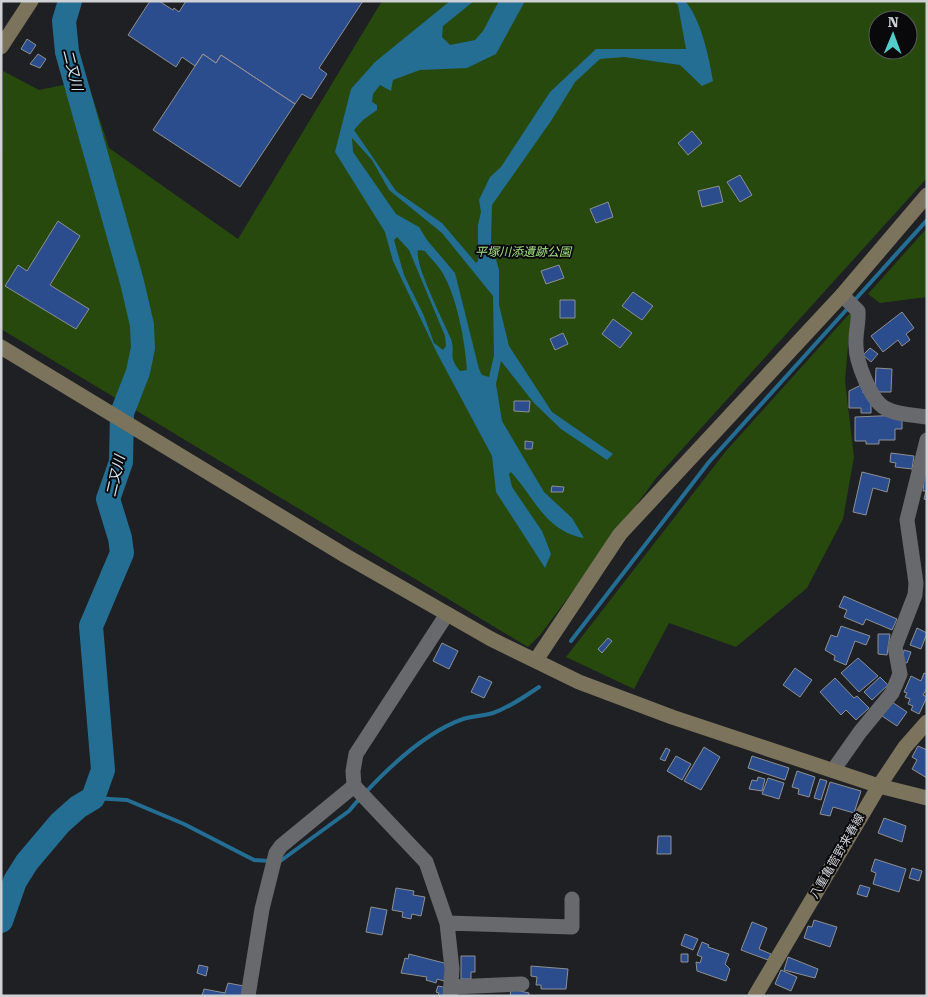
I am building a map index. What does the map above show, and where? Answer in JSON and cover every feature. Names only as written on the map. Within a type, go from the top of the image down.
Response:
[{"type":"street","points":[[1,47],[31,1]]},
{"type":"street","points":[[536,660],[620,534],[842,294],[927,195]]},
{"type":"street","points":[[842,294],[858,311],[855,347],[861,369],[879,404],[886,409],[904,414],[927,416]]},
{"type":"street","points":[[1,347],[447,614],[491,639],[579,682],[672,717],[879,786],[927,798]]},
{"type":"street","points":[[834,770],[860,732],[892,693],[900,674],[895,647],[915,596],[916,583],[906,520],[927,440]]},
{"type":"street","points":[[447,614],[356,754],[353,771],[354,786],[426,862],[447,923],[452,969],[450,992],[522,984]]},
{"type":"street","name":"八重亀菅野来春線","points":[[755,996],[879,786],[905,747],[927,722]]},
{"type":"street","points":[[248,996],[262,909],[276,854],[280,846],[354,786]]},
{"type":"street","points":[[447,923],[572,927],[572,899]]},
{"type":"green space","name":"平塚川添遺跡公園","points":[[382,1],[927,1],[927,178],[657,477],[541,634],[528,647],[1,329],[3,71],[39,90],[87,80],[109,148],[238,239]]},
{"type":"green space","points":[[927,228],[927,297],[880,303],[868,294]]},
{"type":"green space","points":[[851,312],[845,381],[854,457],[843,519],[807,588],[736,647],[669,623],[634,689],[566,657],[726,451]]},
{"type":"water","points":[[450,1],[474,1],[443,26],[442,37],[450,45],[475,40],[483,31],[499,1],[525,1],[496,54],[467,68],[420,70],[393,80],[391,91],[380,85],[373,94],[372,102],[377,105],[377,110],[363,120],[354,130],[396,191],[442,223],[476,263],[478,261],[478,225],[481,212],[479,200],[490,177],[501,167],[550,92],[596,49],[686,49],[678,5],[673,1],[685,1],[696,18],[704,39],[713,81],[702,86],[680,65],[624,57],[600,59],[575,82],[551,121],[492,205],[491,242],[499,270],[499,305],[509,346],[552,412],[613,454],[607,460],[561,429],[534,403],[501,361],[496,384],[502,421],[544,492],[572,518],[584,538],[571,534],[550,521],[511,472],[509,474],[512,487],[542,531],[551,554],[545,568],[496,492],[492,456],[437,353],[393,261],[385,232],[335,152],[351,89],[375,62]],"holes":[[[352,138],[372,160],[389,190],[442,233],[493,296],[494,355],[489,377],[482,375],[479,369],[455,273],[427,240],[419,227],[396,214],[353,152]],[[397,237],[409,250],[445,336],[446,346],[443,350],[434,343],[424,316],[404,275],[394,240]],[[418,250],[425,251],[440,269],[447,282],[456,306],[467,370],[460,371],[456,366],[451,339],[430,293],[418,257]]]},
{"type":"building","points":[[150,1],[159,1],[179,12],[186,1],[363,1],[319,68],[327,74],[311,99],[302,94],[295,104],[221,55],[216,63],[203,54],[195,66],[182,57],[176,67],[128,35]]},
{"type":"building","points":[[27,39],[36,45],[30,54],[21,49]]},
{"type":"building","points":[[38,54],[46,59],[40,68],[30,64]]},
{"type":"building","points":[[203,54],[216,63],[221,55],[295,104],[240,187],[153,130]]},
{"type":"building","points":[[692,131],[702,143],[688,155],[678,143]]},
{"type":"building","points":[[740,175],[752,195],[740,202],[727,182]]},
{"type":"building","points":[[719,186],[723,202],[702,207],[698,191]]},
{"type":"building","points":[[608,202],[613,217],[596,223],[590,209]]},
{"type":"building","points":[[58,221],[80,236],[50,285],[89,309],[76,329],[5,286],[18,265],[27,271]]},
{"type":"building","points":[[559,265],[564,278],[546,284],[541,271]]},
{"type":"building","points":[[633,292],[653,306],[642,320],[622,306]]},
{"type":"building","points":[[560,300],[575,300],[575,318],[560,318]]},
{"type":"building","points":[[902,312],[914,328],[906,334],[910,340],[902,346],[898,340],[883,352],[871,336]]},
{"type":"building","points":[[613,319],[632,333],[620,348],[602,334]]},
{"type":"building","points":[[563,333],[568,344],[555,350],[550,339]]},
{"type":"building","points":[[870,348],[878,354],[871,362],[863,355]]},
{"type":"building","points":[[876,368],[892,369],[891,392],[875,392]]},
{"type":"building","points":[[863,384],[863,393],[871,393],[871,413],[861,413],[861,408],[849,408],[849,391]]},
{"type":"building","points":[[514,401],[530,401],[529,412],[514,411]]},
{"type":"building","points":[[902,415],[902,429],[895,429],[895,440],[879,440],[879,444],[866,444],[866,441],[855,441],[855,417]]},
{"type":"building","points":[[525,441],[533,442],[532,449],[525,449]]},
{"type":"building","points":[[891,453],[914,456],[912,469],[895,467],[896,463],[890,462]]},
{"type":"building","points":[[925,470],[927,470],[927,500],[924,499],[926,491],[923,491]]},
{"type":"building","points":[[862,472],[890,479],[887,492],[873,488],[866,515],[853,512]]},
{"type":"building","points":[[552,486],[564,487],[563,492],[551,492]]},
{"type":"building","points":[[844,596],[897,619],[892,630],[866,619],[863,625],[844,617],[847,610],[839,607]]},
{"type":"building","points":[[841,626],[870,636],[866,645],[855,641],[846,665],[834,660],[835,656],[825,650],[831,635],[837,637]]},
{"type":"building","points":[[917,628],[927,633],[921,649],[910,645]]},
{"type":"building","points":[[878,634],[890,634],[887,655],[878,654]]},
{"type":"building","points":[[608,638],[612,641],[602,653],[598,649]]},
{"type":"building","points":[[442,643],[458,651],[449,669],[433,661]]},
{"type":"building","points":[[904,650],[911,652],[907,663],[901,662]]},
{"type":"building","points":[[858,658],[878,676],[859,692],[841,673]]},
{"type":"building","points":[[795,668],[812,680],[800,697],[783,685]]},
{"type":"building","points":[[924,673],[927,674],[927,688],[923,695],[927,697],[919,714],[911,710],[913,706],[908,704],[910,699],[905,697],[907,693],[904,692],[911,676],[921,681]]},
{"type":"building","points":[[479,676],[492,682],[484,698],[471,692]]},
{"type":"building","points":[[880,677],[888,685],[872,700],[864,692]]},
{"type":"building","points":[[835,678],[854,698],[857,696],[869,708],[856,720],[846,710],[841,715],[820,692]]},
{"type":"building","points":[[892,702],[907,712],[897,726],[882,716]]},
{"type":"building","points":[[918,746],[927,750],[927,778],[912,769],[917,760],[912,757]]},
{"type":"building","points":[[704,747],[720,757],[701,790],[684,781]]},
{"type":"building","points":[[666,748],[670,750],[665,761],[660,759]]},
{"type":"building","points":[[676,756],[691,764],[682,780],[667,771]]},
{"type":"building","points":[[752,756],[789,768],[785,780],[748,768]]},
{"type":"building","points":[[797,771],[815,777],[809,797],[798,794],[799,789],[792,787]]},
{"type":"building","points":[[758,777],[765,779],[762,791],[749,789],[752,780],[757,781]]},
{"type":"building","points":[[768,778],[784,783],[779,799],[762,794]]},
{"type":"building","points":[[820,779],[827,781],[821,800],[814,798]]},
{"type":"building","points":[[830,782],[861,791],[854,813],[833,807],[830,816],[820,814]]},
{"type":"building","points":[[884,818],[906,826],[902,842],[878,833]]},
{"type":"building","points":[[658,836],[671,836],[671,854],[657,854]]},
{"type":"building","points":[[875,859],[906,869],[899,892],[873,884],[876,873],[871,871]]},
{"type":"building","points":[[912,868],[922,871],[919,881],[909,878]]},
{"type":"building","points":[[860,885],[870,888],[867,897],[857,894]]},
{"type":"building","points":[[396,888],[414,891],[413,895],[425,897],[421,916],[412,914],[411,919],[402,917],[403,912],[392,910]]},
{"type":"building","points":[[371,907],[387,910],[382,935],[366,932]]},
{"type":"building","points":[[814,920],[837,927],[830,947],[804,938],[808,926],[812,927]]},
{"type":"building","points":[[752,922],[767,928],[759,949],[771,954],[768,960],[741,950]]},
{"type":"building","points":[[685,934],[698,939],[693,950],[681,945]]},
{"type":"building","points":[[702,942],[709,945],[708,947],[729,954],[725,964],[730,969],[726,981],[697,971],[696,962],[700,963],[702,957],[697,955]]},
{"type":"building","points":[[409,954],[448,964],[444,981],[437,979],[436,983],[426,980],[427,977],[401,973],[405,958],[408,959]]},
{"type":"building","points":[[681,954],[688,954],[688,962],[681,962]]},
{"type":"building","points":[[461,956],[475,956],[475,972],[471,972],[471,979],[461,979]]},
{"type":"building","points":[[788,957],[818,969],[815,978],[784,970]]},
{"type":"building","points":[[199,965],[208,967],[206,976],[197,973]]},
{"type":"building","points":[[531,966],[568,969],[566,989],[541,989],[541,985],[536,985],[537,977],[531,976]]},
{"type":"building","points":[[781,970],[797,977],[791,991],[775,984]]},
{"type":"building","points":[[228,983],[249,987],[247,996],[202,996],[204,989],[225,993]]},
{"type":"building","points":[[438,986],[448,988],[446,996],[438,996],[439,993],[436,992]]},
{"type":"building","points":[[511,989],[529,993],[529,996],[510,996]]},
{"type":"waterway","name":"二又川","points":[[1,921],[15,881],[27,862],[60,823],[78,807],[93,798],[103,770],[91,626],[122,553],[120,538],[108,499],[121,462],[122,413],[138,372],[143,348],[142,325],[132,282],[67,52],[64,21],[70,1]]},
{"type":"waterway","points":[[853,302],[927,220]]},
{"type":"waterway","points":[[571,641],[709,462],[848,308]]},
{"type":"waterway","points":[[365,793],[410,750],[436,732],[463,719],[499,711],[517,702],[539,687]]},
{"type":"waterway","points":[[93,798],[127,800],[184,824],[254,860],[270,861]]},
{"type":"waterway","points":[[279,862],[349,811],[360,798]]}]
